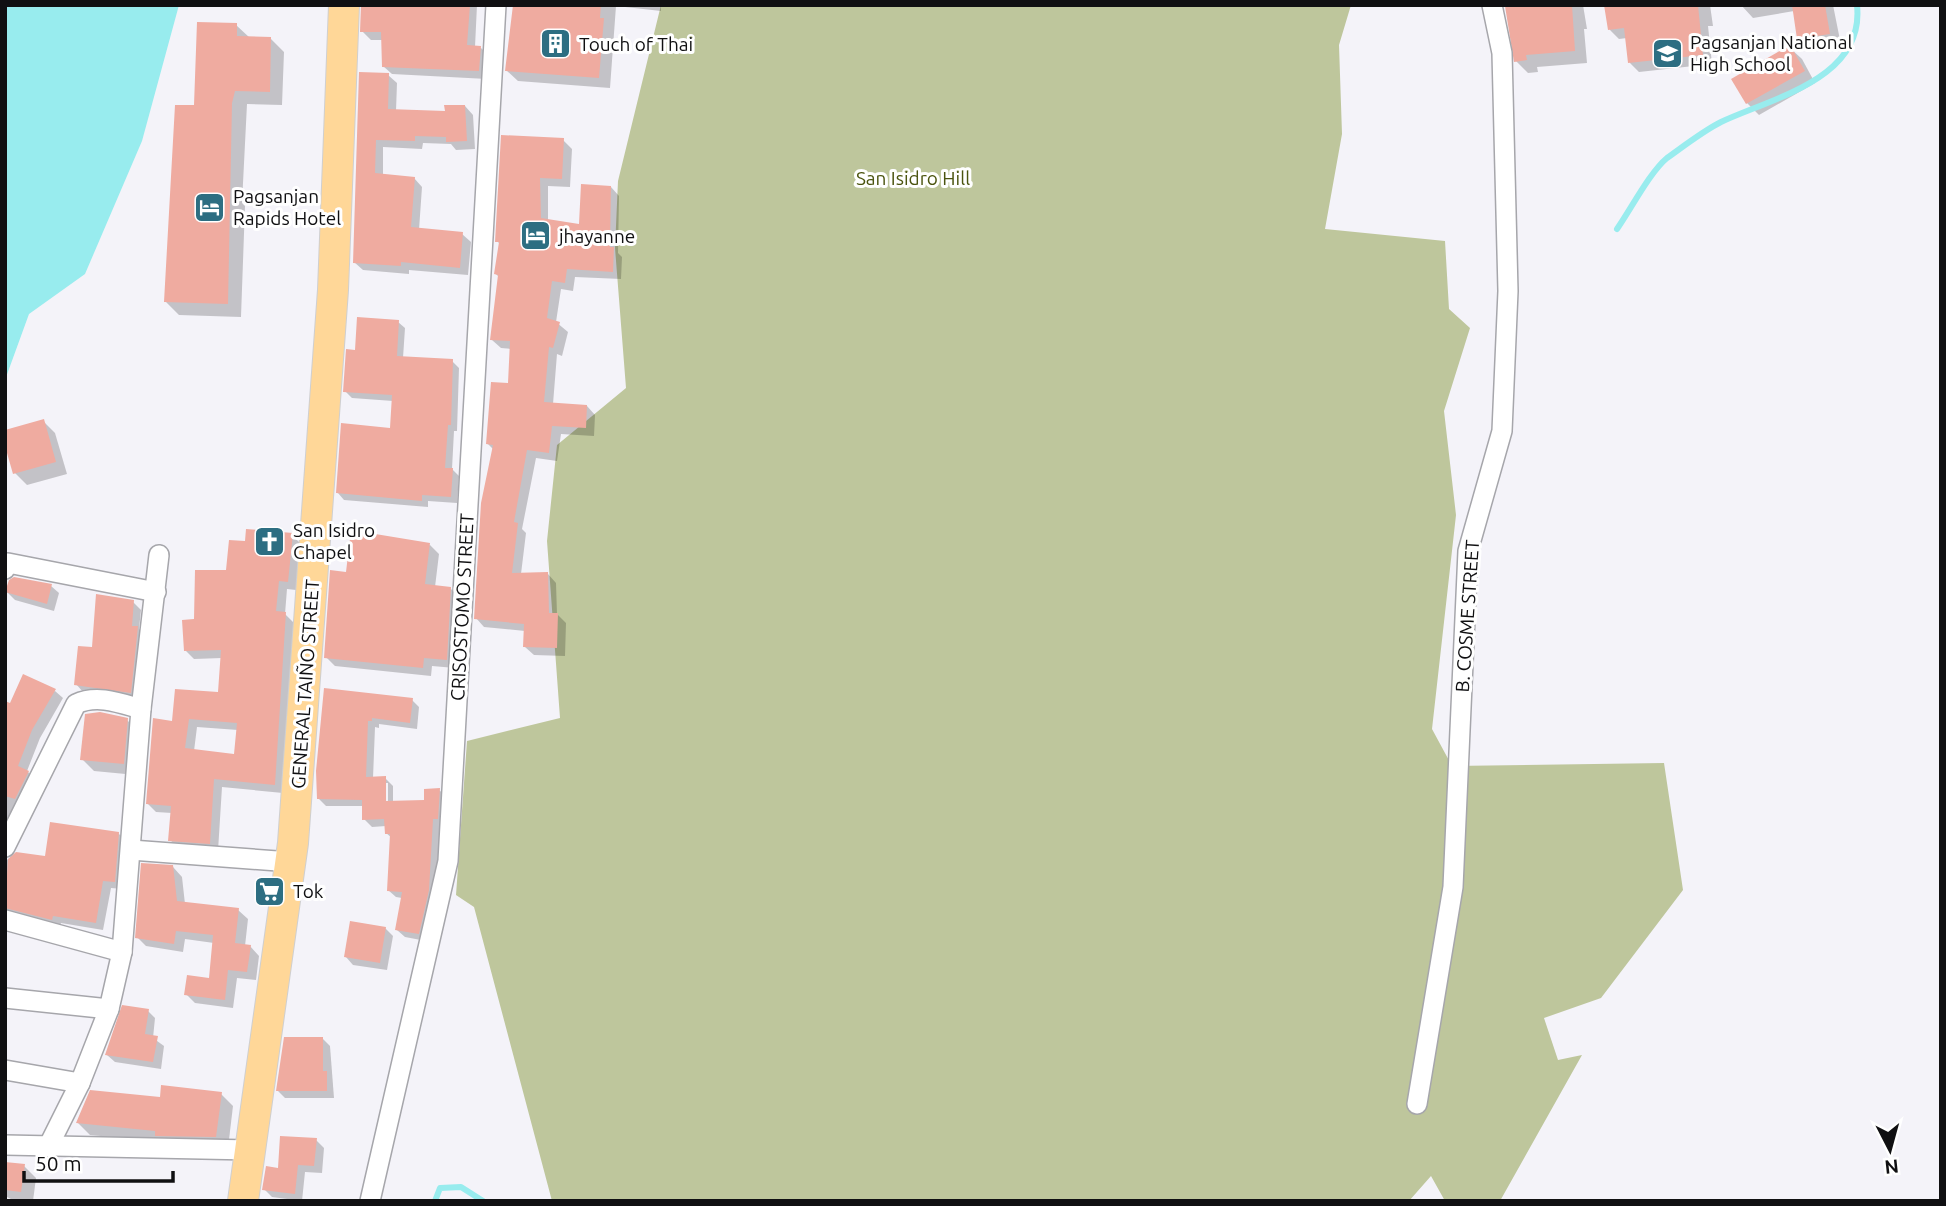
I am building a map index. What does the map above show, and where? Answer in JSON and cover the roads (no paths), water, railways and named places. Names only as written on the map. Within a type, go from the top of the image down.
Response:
[{"type":"main road","name":"GENERAL TAIÑO STREET","points":[[243,1201],[291,862],[333,290],[344,5]]},
{"type":"street","name":"CRISOSTOMO STREET","points":[[370,1201],[448,861],[496,5]]},
{"type":"street","name":"B. COSME STREET","points":[[1417,1104],[1453,887],[1468,551],[1502,431],[1507,278],[1502,54],[1492,5]]},
{"type":"street","points":[[48,1147],[79,1083],[109,1009],[122,952],[141,709],[159,555]]},
{"type":"street","points":[[5,569],[8,563],[156,593]]},
{"type":"street","points":[[5,847],[76,704],[88,699],[115,701],[141,709]]},
{"type":"street","points":[[131,850],[291,862]]},
{"type":"street","points":[[5,920],[122,952]]},
{"type":"street","points":[[5,998],[109,1009]]},
{"type":"street","points":[[5,1070],[79,1083]]},
{"type":"street","points":[[5,1145],[251,1150]]},
{"type":"water","points":[[5,5],[179,5],[142,141],[85,274],[29,314],[5,380]]},
{"type":"waterway","points":[[1617,229],[1647,181],[1667,158],[1714,126],[1789,94],[1831,68],[1846,51],[1856,30],[1857,5]]},
{"type":"waterway","points":[[435,1201],[440,1188],[461,1187],[483,1201]]},
{"type":"place","name":"Touch of Thai","points":[[556,44]]},
{"type":"place","name":"Pagsanjan National High School","points":[[1667,53]]},
{"type":"place","name":"Pagsanjan Rapids Hotel","points":[[210,207]]},
{"type":"place","name":"jhayanne","points":[[536,236]]},
{"type":"place","name":"San Isidro Chapel","points":[[270,541]]},
{"type":"place","name":"Tok","points":[[270,891]]},
{"type":"park label","name":"San Isidro Hill","points":[[913,178]]}]
